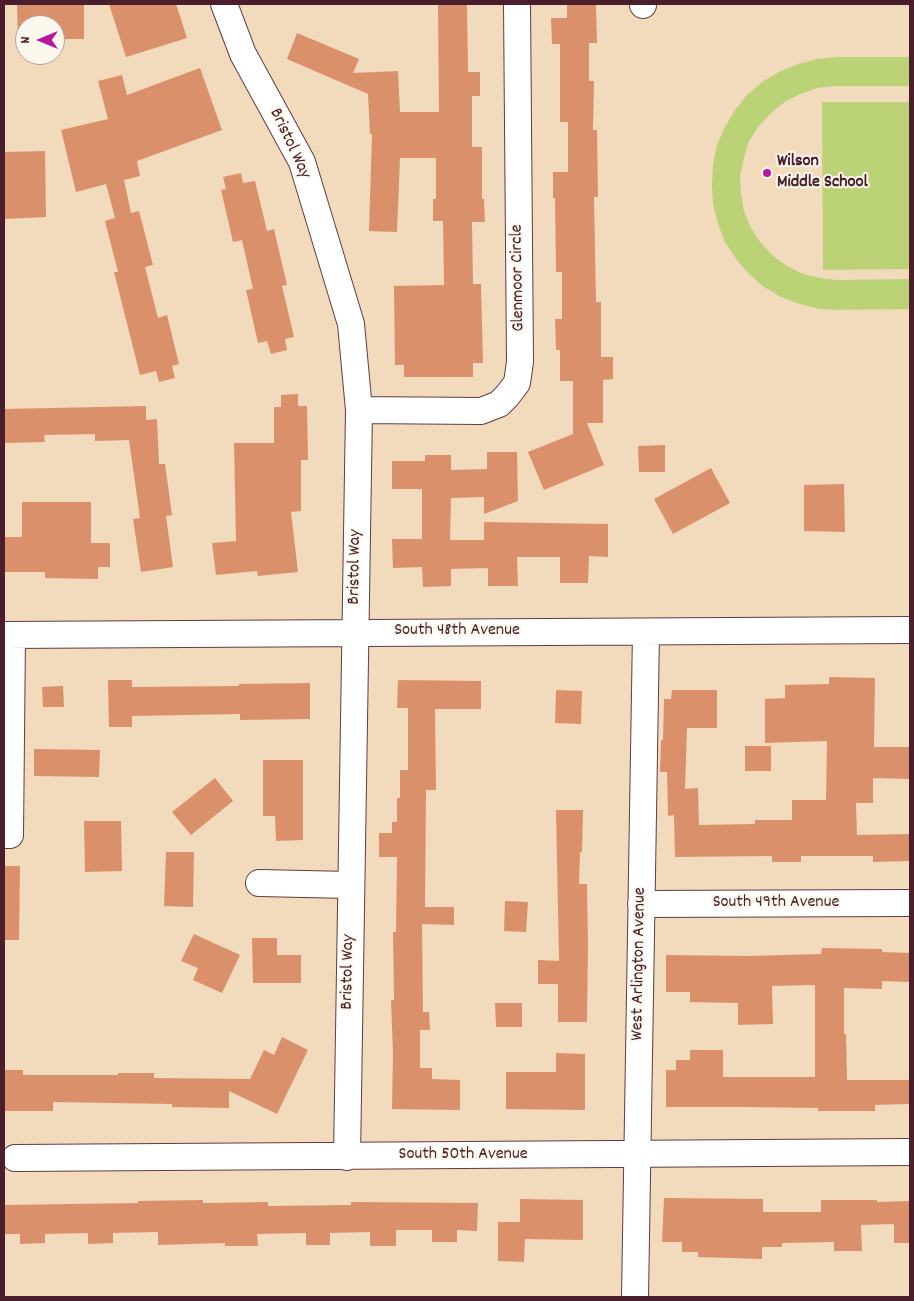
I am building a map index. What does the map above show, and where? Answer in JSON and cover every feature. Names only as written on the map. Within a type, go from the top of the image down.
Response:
[{"type":"street","name":"Bristol Way","points":[[224,4],[243,54],[302,162],[351,324],[359,410],[347,1157]]},
{"type":"street","name":"Glenmoor Circle","points":[[359,410],[481,411],[498,404],[507,396],[517,382],[520,362],[517,4]]},
{"type":"street","name":"South 48th Avenue","points":[[8,635],[910,630]]},
{"type":"street","name":"West Arlington Avenue","points":[[636,1297],[646,632]]},
{"type":"street","points":[[4,835],[10,835],[8,635]]},
{"type":"street","points":[[259,883],[350,886]]},
{"type":"street","name":"South 49th Avenue","points":[[641,904],[910,903]]},
{"type":"street","name":"South 50th Avenue","points":[[16,1158],[910,1152]]},
{"type":"green space","points":[[837,57],[910,57],[910,86],[835,86],[817,88],[785,102],[759,126],[749,141],[740,176],[744,211],[751,228],[773,256],[803,274],[838,280],[910,279],[910,309],[819,309],[781,297],[764,287],[736,259],[725,242],[718,224],[713,204],[713,165],[717,145],[735,110],[747,95],[762,82],[779,72],[817,59]]},
{"type":"green space","points":[[822,102],[910,102],[910,269],[823,270]]},
{"type":"building","points":[[17,4],[84,4],[84,39],[65,39],[65,15],[17,15]]},
{"type":"building","points":[[109,4],[176,4],[187,38],[126,57]]},
{"type":"building","points":[[438,4],[467,4],[468,72],[480,72],[480,96],[472,96],[472,147],[482,147],[482,199],[484,199],[485,222],[472,222],[473,284],[481,284],[483,363],[473,363],[473,377],[404,377],[404,365],[395,365],[394,286],[444,285],[443,221],[433,221],[433,199],[436,199],[436,158],[400,158],[397,232],[369,231],[372,134],[370,134],[368,94],[287,59],[297,33],[359,59],[353,73],[398,71],[400,112],[439,112]]},
{"type":"building","points":[[567,4],[596,4],[597,43],[589,43],[589,81],[594,81],[593,130],[597,130],[598,197],[594,197],[596,302],[601,302],[601,357],[613,357],[613,379],[603,380],[603,423],[587,423],[604,465],[544,490],[528,452],[573,434],[573,381],[560,381],[560,350],[556,350],[555,319],[562,319],[562,272],[556,272],[555,198],[553,198],[553,172],[568,172],[568,122],[560,122],[560,44],[552,44],[551,18],[567,18]]},
{"type":"building","points":[[200,68],[222,130],[137,161],[140,176],[124,180],[131,213],[139,211],[153,265],[145,267],[158,318],[167,315],[179,364],[172,366],[175,378],[159,382],[156,371],[140,375],[114,272],[118,272],[105,221],[115,218],[106,184],[76,192],[61,130],[108,119],[98,81],[122,75],[127,95]]},
{"type":"building","points":[[45,151],[46,217],[4,219],[4,152]]},
{"type":"building","points":[[241,173],[243,183],[255,181],[267,231],[274,229],[287,285],[282,286],[294,337],[285,339],[287,350],[271,354],[267,341],[258,343],[246,290],[253,289],[242,240],[233,242],[221,190],[226,189],[223,177]]},
{"type":"building","points":[[298,394],[298,406],[307,406],[308,460],[301,460],[301,511],[291,512],[298,572],[258,576],[257,571],[216,575],[212,543],[236,541],[234,443],[274,443],[274,407],[281,407],[281,395]]},
{"type":"building","points":[[146,406],[146,420],[157,419],[159,464],[165,464],[172,515],[166,516],[173,567],[141,572],[133,519],[140,518],[129,440],[95,441],[95,434],[44,435],[45,442],[4,443],[4,409]]},
{"type":"building","points":[[665,445],[665,472],[639,472],[638,446]]},
{"type":"building","points":[[487,452],[517,452],[518,501],[484,514],[484,497],[451,498],[450,540],[484,540],[484,522],[608,524],[608,557],[589,556],[588,583],[560,583],[560,557],[517,557],[518,586],[488,586],[488,568],[451,569],[451,586],[423,587],[422,567],[393,568],[392,539],[422,539],[422,489],[392,489],[392,461],[425,461],[425,455],[451,455],[451,470],[487,469]]},
{"type":"building","points":[[711,468],[730,503],[673,534],[654,499]]},
{"type":"building","points":[[844,484],[845,532],[804,531],[804,485]]},
{"type":"building","points":[[22,502],[91,502],[91,543],[110,543],[110,567],[98,567],[98,579],[45,578],[45,572],[4,572],[4,537],[22,537]]},
{"type":"building","points":[[829,677],[875,678],[874,747],[910,747],[910,779],[873,778],[873,803],[856,803],[857,835],[910,834],[910,861],[873,862],[873,856],[801,856],[801,862],[772,862],[772,856],[675,857],[674,815],[668,816],[667,772],[660,772],[664,699],[671,699],[672,690],[717,690],[717,728],[687,728],[685,789],[698,788],[699,825],[755,824],[755,820],[792,820],[792,800],[826,800],[827,741],[765,743],[765,699],[785,698],[785,685],[829,684]]},
{"type":"building","points":[[108,680],[132,680],[132,687],[310,683],[310,719],[240,720],[240,714],[132,716],[132,727],[109,727]]},
{"type":"building","points":[[398,680],[481,681],[481,709],[435,709],[436,790],[426,790],[425,907],[454,907],[454,925],[422,924],[423,1012],[429,1012],[430,1030],[420,1030],[420,1068],[432,1068],[432,1079],[460,1080],[460,1110],[392,1109],[393,1054],[391,1000],[394,1000],[393,932],[396,932],[397,857],[379,857],[379,833],[392,833],[392,822],[397,822],[397,798],[400,798],[400,770],[408,770],[408,708],[397,708]]},
{"type":"building","points":[[63,686],[64,707],[43,707],[42,687]]},
{"type":"building","points":[[556,690],[582,691],[581,724],[555,723]]},
{"type":"building","points":[[745,746],[771,746],[771,771],[745,771]]},
{"type":"building","points":[[34,749],[100,750],[99,777],[34,776]]},
{"type":"building","points":[[263,760],[303,760],[303,840],[276,841],[275,816],[263,816]]},
{"type":"building","points":[[215,778],[233,801],[191,835],[172,812]]},
{"type":"building","points":[[556,810],[583,810],[579,884],[587,884],[587,1022],[558,1022],[558,984],[538,984],[538,960],[559,961]]},
{"type":"building","points":[[84,821],[121,821],[122,871],[85,872]]},
{"type":"building","points":[[166,852],[194,852],[193,907],[164,906]]},
{"type":"building","points":[[4,866],[20,866],[19,940],[4,940]]},
{"type":"building","points":[[505,901],[528,902],[526,932],[504,931]]},
{"type":"building","points":[[194,934],[240,955],[222,993],[193,980],[198,968],[181,961]]},
{"type":"building","points":[[252,938],[277,938],[277,955],[301,955],[301,983],[253,983]]},
{"type":"building","points":[[822,948],[882,949],[882,952],[910,953],[910,982],[882,981],[882,989],[844,988],[844,1034],[846,1034],[847,1080],[910,1080],[910,1104],[875,1105],[875,1111],[818,1111],[818,1108],[666,1107],[666,1070],[676,1070],[676,1060],[690,1060],[690,1050],[723,1050],[723,1077],[815,1077],[815,985],[772,986],[773,1024],[738,1025],[738,1003],[690,1002],[690,992],[666,992],[666,955],[747,956],[821,954]]},
{"type":"building","points":[[495,1003],[522,1003],[522,1027],[496,1027]]},
{"type":"building","points":[[282,1037],[308,1050],[277,1114],[229,1091],[229,1108],[172,1107],[172,1104],[53,1102],[53,1111],[4,1111],[4,1070],[23,1070],[23,1075],[154,1073],[154,1078],[250,1079],[264,1050],[274,1055]]},
{"type":"building","points":[[556,1053],[585,1054],[585,1110],[506,1109],[506,1072],[556,1072]]},
{"type":"building","points":[[664,1198],[763,1199],[763,1212],[821,1212],[821,1200],[910,1201],[910,1243],[894,1243],[894,1224],[861,1225],[862,1251],[834,1251],[834,1242],[782,1243],[782,1247],[762,1247],[762,1259],[698,1257],[698,1252],[682,1252],[682,1242],[662,1242]]},
{"type":"building","points":[[520,1199],[583,1200],[583,1240],[525,1239],[524,1262],[498,1261],[498,1222],[520,1222]]},
{"type":"building","points":[[203,1200],[203,1203],[268,1202],[268,1206],[351,1205],[351,1202],[478,1203],[477,1231],[457,1230],[457,1242],[432,1242],[432,1230],[396,1230],[396,1246],[370,1246],[370,1232],[330,1233],[330,1245],[306,1245],[306,1233],[257,1234],[258,1246],[225,1246],[225,1243],[158,1245],[158,1232],[113,1233],[113,1243],[88,1244],[88,1233],[45,1234],[45,1243],[20,1244],[20,1234],[4,1234],[4,1205]]},
{"type":"place","name":"Wilson Middle School","points":[[767,173]]}]
